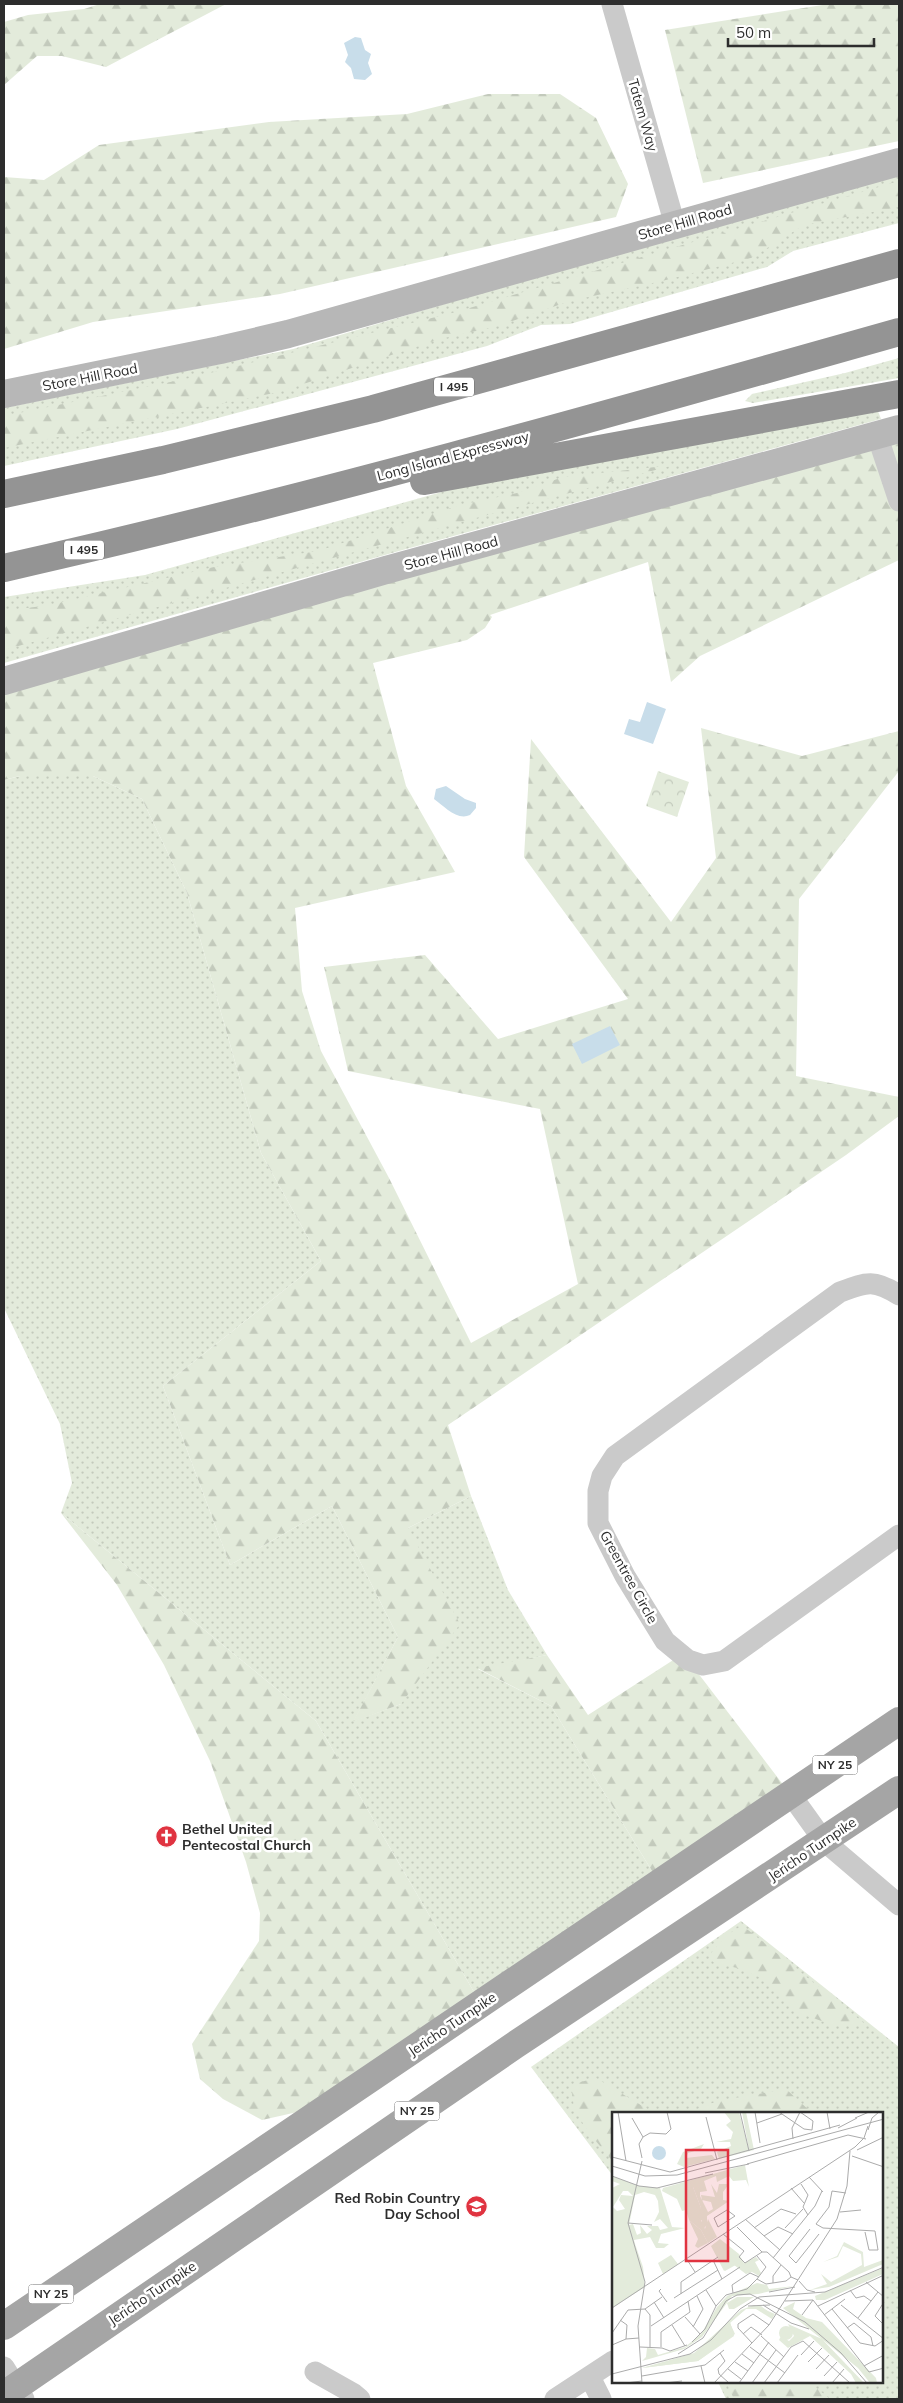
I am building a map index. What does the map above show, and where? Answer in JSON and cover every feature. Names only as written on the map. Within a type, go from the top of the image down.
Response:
[{"type":"highway","name":"I 495","points":[[4,494],[163,460],[373,409],[899,263]]},
{"type":"highway","name":"Long Island Expressway","points":[[4,568],[165,531],[365,481],[899,332]]},
{"type":"highway","points":[[165,531],[533,460],[899,394]]},
{"type":"main road","name":"Store Hill Road","points":[[4,394],[211,352],[288,334],[899,162]]},
{"type":"main road","name":"Store Hill Road","points":[[4,681],[386,570],[888,432]]},
{"type":"main road","name":"Jericho Turnpike","points":[[4,2326],[899,1722]]},
{"type":"main road","name":"Jericho Turnpike","points":[[12,2387],[514,2044],[899,1790]]},
{"type":"street","name":"Tatem Way","points":[[612,4],[675,225]]},
{"type":"street","points":[[888,432],[899,501]]},
{"type":"street","name":"Greentree Circle","points":[[899,1295],[875,1282],[866,1282],[840,1292],[615,1456],[602,1476],[598,1491],[598,1522],[625,1576],[665,1641],[688,1660],[702,1665],[724,1661],[899,1535]]},
{"type":"street","points":[[791,1795],[824,1841],[899,1905]]},
{"type":"street","points":[[555,2399],[612,2363]]},
{"type":"street","points":[[315,2372],[360,2399]]},
{"type":"street","points":[[590,2377],[601,2399]]},
{"type":"green space","points":[[100,4],[226,4],[106,67],[62,56],[37,56],[4,85],[4,22],[28,15],[84,9]]},
{"type":"green space","points":[[829,4],[899,4],[899,141],[703,183],[665,30]]},
{"type":"green space","points":[[488,94],[560,94],[596,118],[628,184],[616,217],[280,294],[93,322],[4,349],[4,177],[44,180],[99,145],[269,122],[407,114]]},
{"type":"green space","points":[[899,172],[899,223],[793,251],[767,267],[570,324],[541,325],[487,346],[177,429],[4,466],[4,408],[293,349],[690,231]]},
{"type":"green space","points":[[899,181],[899,207],[804,225],[751,258],[662,281],[570,301],[498,326],[440,339],[279,392],[4,448],[4,416],[190,378],[456,312]]},
{"type":"green space","points":[[899,358],[899,378],[753,403],[745,401],[752,394],[845,373]]},
{"type":"green space","points":[[878,411],[881,419],[399,551],[4,663],[4,597],[145,575],[456,488]]},
{"type":"green space","points":[[899,429],[899,560],[700,656],[671,682],[648,562],[490,615],[492,617],[485,628],[467,640],[373,663],[406,786],[455,872],[295,908],[302,991],[321,1051],[389,1178],[471,1343],[578,1284],[540,1109],[348,1071],[324,967],[425,955],[498,1039],[628,999],[524,857],[531,739],[671,922],[716,858],[701,728],[802,756],[899,731],[899,771],[799,899],[796,1076],[899,1097],[899,1116],[846,1155],[448,1425],[471,1496],[408,1528],[460,1624],[401,1704],[353,1722],[398,1637],[332,1506],[230,1565],[163,1386],[321,1261],[261,1153],[187,893],[142,799],[93,776],[20,776],[4,780],[4,681]]},
{"type":"green space","points":[[674,465],[476,518],[4,650],[4,611],[50,605],[214,567],[318,551],[460,505],[517,493],[563,477]]},
{"type":"green space","points":[[658,771],[689,782],[677,817],[646,806]]},
{"type":"green space","points":[[20,776],[93,776],[142,799],[187,893],[261,1153],[321,1261],[163,1386],[230,1565],[332,1506],[398,1637],[354,1721],[401,1704],[408,1528],[471,1496],[508,1590],[547,1655],[478,1669],[551,1706],[660,1884],[481,2004],[316,1721],[61,1513],[72,1483],[60,1424],[4,1308],[4,780]]},
{"type":"green space","points":[[61,1513],[316,1721],[481,2004],[333,2104],[262,2120],[223,2099],[200,2079],[192,2044],[259,1941],[260,1913],[246,1862],[210,1761],[164,1665],[117,1585]]},
{"type":"green space","points":[[547,1655],[588,1715],[681,1655],[688,1660],[791,1795],[660,1884],[551,1706],[477,1668]]},
{"type":"green space","points":[[741,1921],[899,2047],[899,2399],[726,2399],[718,2383],[883,2383],[883,2112],[612,2112],[612,2175],[531,2067]]},
{"type":"green space","points":[[741,1926],[865,2024],[830,2024],[799,2013],[759,1977],[741,1969],[713,1962],[711,1953],[727,1935]]},
{"type":"green space","points":[[596,2078],[652,2112],[612,2112],[612,2161],[584,2126],[578,2115],[572,2095],[573,2084]]},
{"type":"green space","points":[[786,2089],[811,2112],[688,2112],[718,2101]]},
{"type":"green space","points":[[726,2383],[810,2383],[830,2399],[734,2399]]},
{"type":"water","points":[[355,37],[361,38],[365,50],[371,54],[368,63],[372,74],[365,80],[354,79],[351,68],[345,62],[348,55],[344,43]]},
{"type":"water","points":[[647,702],[666,709],[653,744],[624,734],[629,719],[640,722]]},
{"type":"water","points":[[446,786],[465,799],[476,803],[476,808],[470,815],[460,816],[446,809],[434,799],[436,789]]},
{"type":"water","points":[[610,1026],[620,1045],[582,1064],[572,1044]]},
{"type":"place","name":"Bethel United Pentecostal Church","points":[[166,1837]]},
{"type":"place","name":"Red Robin Country Day School","points":[[476,2206]]}]
